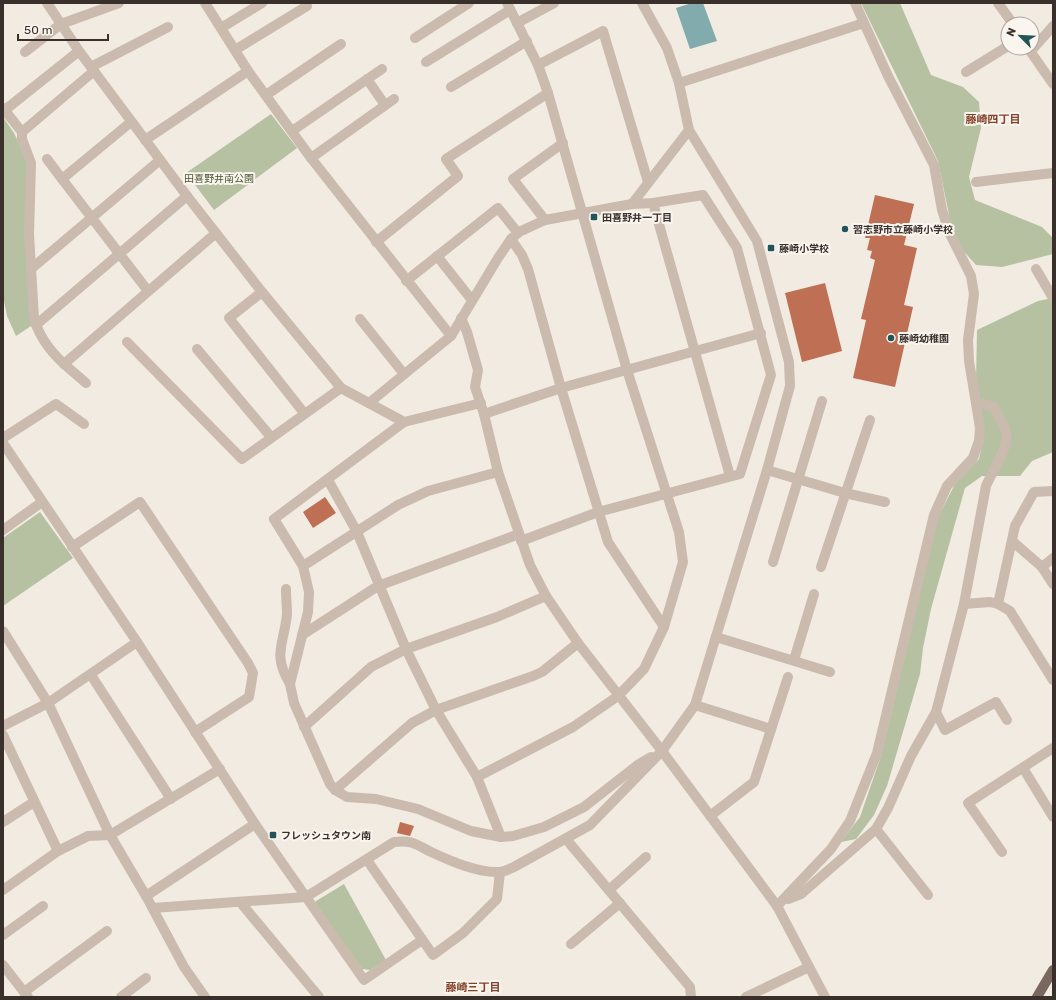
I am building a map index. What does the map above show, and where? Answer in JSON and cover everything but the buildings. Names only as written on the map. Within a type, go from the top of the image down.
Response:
[{"type":"main road","points":[[1037,997],[1053,970]]},
{"type":"street","points":[[48,3],[79,51],[187,196],[262,292],[341,388],[404,422]]},
{"type":"street","points":[[25,52],[61,24],[119,3]]},
{"type":"street","points":[[205,3],[248,71],[311,158],[406,281],[451,336]]},
{"type":"street","points":[[221,28],[262,3]]},
{"type":"street","points":[[235,50],[307,6],[305,3]]},
{"type":"street","points":[[415,38],[469,3]]},
{"type":"street","points":[[517,23],[554,3]]},
{"type":"street","points":[[153,908],[306,898],[394,842],[407,841],[417,844],[451,861],[479,870],[500,872],[566,839],[590,825],[662,751],[695,705],[767,470],[790,386],[789,362],[757,242],[689,130],[679,83],[668,48],[642,3]]},
{"type":"street","points":[[781,904],[832,849],[850,821],[877,753],[934,515],[947,486],[973,458],[979,441],[980,428],[969,360],[968,340],[974,294],[970,276],[949,232],[942,210],[934,165],[888,76],[855,3]]},
{"type":"street","points":[[1004,5],[1009,16]]},
{"type":"street","points":[[426,62],[509,6],[538,65],[548,94],[584,213],[627,370],[679,532],[683,562],[664,626],[644,669],[618,696],[573,727],[477,777]]},
{"type":"street","points":[[679,83],[864,23]]},
{"type":"street","points":[[1040,40],[1053,26]]},
{"type":"street","points":[[22,132],[92,69],[168,27]]},
{"type":"street","points":[[538,65],[603,31],[648,182]]},
{"type":"street","points":[[452,87],[526,41]]},
{"type":"street","points":[[266,95],[341,44]]},
{"type":"street","points":[[79,51],[4,109],[22,132],[22,140],[31,163],[32,175],[29,234],[36,326],[50,351],[86,383]]},
{"type":"street","points":[[966,72],[1000,51]]},
{"type":"street","points":[[1034,56],[1053,84]]},
{"type":"street","points":[[292,131],[382,69]]},
{"type":"street","points":[[145,140],[248,71]]},
{"type":"street","points":[[367,79],[385,105]]},
{"type":"street","points":[[376,242],[458,176],[446,158],[548,94]]},
{"type":"street","points":[[311,158],[394,99]]},
{"type":"street","points":[[62,178],[131,122]]},
{"type":"street","points":[[632,204],[689,130]]},
{"type":"street","points":[[545,220],[513,179],[563,143]]},
{"type":"street","points":[[47,159],[148,291]]},
{"type":"street","points":[[31,268],[160,160]]},
{"type":"street","points":[[976,182],[1053,174]]},
{"type":"street","points":[[302,635],[378,586],[598,512],[667,492],[740,474],[771,375],[761,333],[737,248],[703,195],[653,203],[632,204],[545,220],[514,236],[471,299],[451,336],[369,403]]},
{"type":"street","points":[[36,326],[187,196]]},
{"type":"street","points":[[653,203],[730,476]]},
{"type":"street","points":[[406,281],[498,208],[514,236],[528,269],[561,388],[608,542],[664,626]]},
{"type":"street","points":[[64,364],[216,233]]},
{"type":"street","points":[[437,256],[471,299]]},
{"type":"street","points":[[1036,269],[1053,298]]},
{"type":"street","points":[[262,292],[229,318],[304,413]]},
{"type":"street","points":[[461,318],[467,332],[478,370],[475,387],[484,414],[498,472],[530,565],[546,596],[578,643],[618,696],[662,751],[710,816],[781,904],[809,967],[825,997]]},
{"type":"street","points":[[360,319],[404,374]]},
{"type":"street","points":[[484,414],[561,388],[761,333]]},
{"type":"street","points":[[128,342],[242,459],[304,413],[341,388]]},
{"type":"street","points":[[198,349],[271,437]]},
{"type":"street","points":[[773,562],[822,401]]},
{"type":"street","points":[[781,904],[801,894],[876,829],[888,808],[911,756],[936,712],[964,604],[986,486],[992,470],[1006,447],[1006,433],[994,407],[976,402]]},
{"type":"street","points":[[3,438],[56,404],[84,424]]},
{"type":"street","points":[[290,684],[308,612],[309,592],[303,566],[274,519],[404,422],[481,404]]},
{"type":"street","points":[[821,567],[870,420]]},
{"type":"street","points":[[3,443],[137,642],[255,824],[364,980],[422,940]]},
{"type":"street","points":[[767,470],[846,493],[885,502]]},
{"type":"street","points":[[303,566],[398,505],[428,491],[498,472]]},
{"type":"street","points":[[328,480],[357,532],[378,586],[406,649],[436,710],[477,777],[502,838]]},
{"type":"street","points":[[998,604],[1015,526],[1034,492],[1053,491]]},
{"type":"street","points":[[3,530],[42,502]]},
{"type":"street","points":[[72,547],[140,502],[248,663],[253,673],[249,697],[195,732]]},
{"type":"street","points":[[1012,541],[1042,567],[1053,584]]},
{"type":"street","points":[[1042,567],[1053,558]]},
{"type":"street","points":[[286,589],[287,614],[279,657],[282,671],[290,684],[294,703],[330,784],[335,790],[347,797],[376,800],[418,809],[471,831],[502,838],[544,827],[584,807],[639,764],[662,751]]},
{"type":"street","points":[[794,660],[814,594]]},
{"type":"street","points":[[304,727],[371,667],[406,649],[497,617],[546,596]]},
{"type":"street","points":[[964,604],[990,602],[998,604],[1010,611],[1053,680]]},
{"type":"street","points":[[3,631],[48,703],[110,835],[153,908],[184,967],[205,997]]},
{"type":"street","points":[[716,637],[830,672]]},
{"type":"street","points":[[3,726],[48,703],[91,675],[137,642]]},
{"type":"street","points":[[335,790],[412,723],[436,710],[542,672],[578,643]]},
{"type":"street","points":[[91,675],[171,799]]},
{"type":"street","points":[[710,816],[754,782],[788,677]]},
{"type":"street","points":[[936,712],[945,730],[996,702],[1007,720]]},
{"type":"street","points":[[695,705],[771,729]]},
{"type":"street","points":[[3,735],[6,750],[58,851]]},
{"type":"street","points":[[1002,852],[968,803],[1053,748]]},
{"type":"street","points":[[1023,768],[1053,818]]},
{"type":"street","points":[[3,890],[58,851],[88,836],[110,835],[220,769]]},
{"type":"street","points":[[3,822],[34,802]]},
{"type":"street","points":[[146,896],[255,824]]},
{"type":"street","points":[[876,829],[928,895]]},
{"type":"street","points":[[566,839],[690,987],[691,997]]},
{"type":"street","points":[[609,890],[646,857]]},
{"type":"street","points":[[367,860],[433,955],[462,933],[497,899],[500,872]]},
{"type":"street","points":[[241,903],[319,997]]},
{"type":"street","points":[[571,944],[620,903]]},
{"type":"street","points":[[3,935],[43,906]]},
{"type":"street","points":[[3,965],[25,995],[107,931]]},
{"type":"street","points":[[746,997],[809,967]]},
{"type":"street","points":[[121,997],[146,978]]},
{"type":"green space","points":[[861,3],[900,3],[931,75],[963,87],[979,102],[981,128],[969,177],[975,200],[1042,227],[1053,238],[1053,254],[1002,267],[976,265],[959,246],[950,220],[938,161]]},
{"type":"green space","name":"田喜野井南公園","points":[[271,114],[297,148],[214,210],[186,173]]},
{"type":"green space","points":[[3,117],[14,133],[28,162],[31,326],[16,336],[7,316],[3,296]]},
{"type":"green space","points":[[1053,298],[1053,452],[1032,461],[1020,476],[982,476],[965,488],[931,609],[923,648],[920,674],[887,786],[874,815],[856,839],[841,842],[860,817],[881,756],[938,517],[955,484],[979,459],[984,436],[976,381],[977,330],[1038,301]]},
{"type":"green space","points":[[40,512],[73,558],[3,606],[3,538]]},
{"type":"green space","points":[[344,884],[386,960],[370,970],[362,969],[315,904],[316,901]]},
{"type":"water","points":[[692,3],[703,3],[717,41],[690,49],[676,8]]},
{"type":"place","name":"田喜野井一丁目","points":[[594,217]]},
{"type":"place","name":"習志野市立藤崎小学校","points":[[845,229]]},
{"type":"place","name":"藤崎小学校","points":[[771,248]]},
{"type":"place","name":"藤崎幼稚園","points":[[891,338]]},
{"type":"place","name":"フレッシュタウン南","points":[[273,835]]},
{"type":"district","name":"藤崎四丁目","points":[[993,119]]},
{"type":"district","name":"藤崎三丁目","points":[[473,987]]}]
